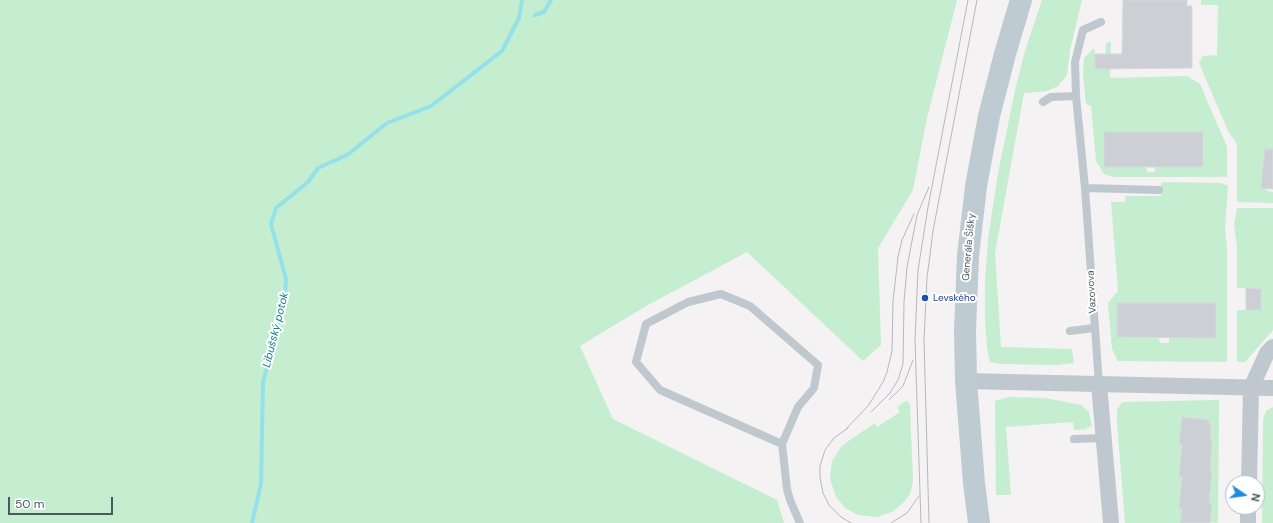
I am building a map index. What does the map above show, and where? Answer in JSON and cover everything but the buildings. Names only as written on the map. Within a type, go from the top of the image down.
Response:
[{"type":"main road","name":"Generála Šišky","points":[[979,523],[972,463],[966,381],[966,293],[968,248],[976,186],[996,87],[1022,0]]},
{"type":"street","points":[[1249,475],[1251,388],[1267,353],[1273,347]]},
{"type":"street","points":[[966,381],[1273,388]]},
{"type":"street","name":"Vazovova","points":[[1100,384],[1111,523]]},
{"type":"lane","name":"Vazovova","points":[[1100,384],[1094,328],[1085,188],[1076,96],[1075,62],[1083,30],[1101,22]]},
{"type":"lane","points":[[1043,102],[1051,97],[1076,96]]},
{"type":"lane","points":[[1085,188],[1159,190]]},
{"type":"lane","points":[[782,444],[660,390],[636,362],[646,324],[688,302],[721,294],[750,306],[818,365],[814,388],[798,407],[782,444],[787,489],[800,523]]},
{"type":"lane","points":[[1070,331],[1094,328]]},
{"type":"lane","points":[[1074,439],[1105,438]]},
{"type":"green space","points":[[0,0],[957,0],[927,118],[913,190],[878,248],[881,345],[863,361],[747,252],[648,305],[580,346],[613,419],[777,500],[784,523],[0,523]]},
{"type":"green space","points":[[1042,0],[1082,0],[1070,50],[1067,75],[1058,86],[1047,91],[1024,93],[995,253],[1001,347],[1072,349],[1074,363],[1057,365],[1002,364],[990,362],[987,348],[985,282],[988,239],[998,173],[1016,86],[1025,51]]},
{"type":"green space","points":[[1201,0],[1273,0],[1273,159],[1267,191],[1273,192],[1273,203],[1237,202],[1237,144],[1228,131],[1199,63],[1203,56],[1217,55],[1218,5],[1201,5]]},
{"type":"green space","points":[[1111,42],[1110,78],[1187,76],[1200,84],[1227,147],[1227,177],[1114,177],[1104,174],[1096,161],[1091,106],[1086,104],[1083,75],[1084,58],[1093,49],[1095,50],[1095,69],[1105,69],[1106,44]],"holes":[[[1104,132],[1203,132],[1203,167],[1155,167],[1155,172],[1147,172],[1146,167],[1104,167]]]},
{"type":"green space","points":[[1161,183],[1221,183],[1228,186],[1225,229],[1227,247],[1227,362],[1118,361],[1112,349],[1108,303],[1118,291],[1111,202],[1125,202],[1125,196],[1161,196]],"holes":[[[1117,303],[1216,303],[1215,338],[1169,338],[1169,343],[1160,343],[1159,338],[1117,337]]]},
{"type":"green space","points":[[1237,208],[1273,208],[1273,330],[1245,362],[1237,362],[1237,310],[1261,310],[1261,289],[1237,288],[1237,246],[1234,225]]},
{"type":"green space","points":[[1009,397],[1045,398],[1081,405],[1089,412],[1092,426],[1085,428],[1089,429],[1074,430],[1073,422],[1006,427],[1011,495],[996,495],[995,401]]},
{"type":"green space","points":[[1219,400],[1218,523],[1208,522],[1212,503],[1209,503],[1211,490],[1208,489],[1209,479],[1212,479],[1212,471],[1210,471],[1209,447],[1212,447],[1212,439],[1210,439],[1209,420],[1182,417],[1180,444],[1182,445],[1179,476],[1182,477],[1179,508],[1182,509],[1180,523],[1125,523],[1117,423],[1117,410],[1122,402]]},
{"type":"green space","points":[[908,401],[910,406],[913,481],[910,494],[903,503],[892,512],[877,517],[858,515],[845,508],[836,497],[830,479],[832,461],[841,447],[847,442],[875,423],[877,427],[900,412],[897,407]]},
{"type":"green space","points":[[1273,407],[1273,523],[1262,523],[1262,515],[1265,515],[1265,475],[1262,475],[1263,420],[1266,411]]},
{"type":"waterway","name":"Libušský potok","points":[[252,523],[261,484],[263,382],[285,299],[286,279],[271,224],[276,208],[308,182],[318,168],[347,155],[387,123],[431,106],[502,51],[519,18],[522,0]]},
{"type":"waterway","points":[[535,15],[544,12],[551,0]]},
{"type":"tram line","points":[[921,523],[915,340],[918,270],[928,207],[968,0]]},
{"type":"tram line","points":[[929,523],[924,340],[927,278],[933,231],[977,0]]},
{"type":"tram line","points":[[871,412],[890,393],[898,380],[903,364],[904,302],[907,267],[917,215],[929,187]]},
{"type":"tram line","points":[[844,431],[868,406],[883,382],[887,372],[892,351],[893,301],[898,257],[902,240],[914,214]]},
{"type":"tram line","points":[[889,400],[903,386],[913,360]]},
{"type":"tram line","points":[[848,428],[834,438],[825,450],[820,466],[820,477],[823,493],[829,505],[841,517],[851,523]]},
{"type":"tram line","points":[[891,523],[907,513],[919,496]]},
{"type":"place","name":"Levského","points":[[925,298]]}]
